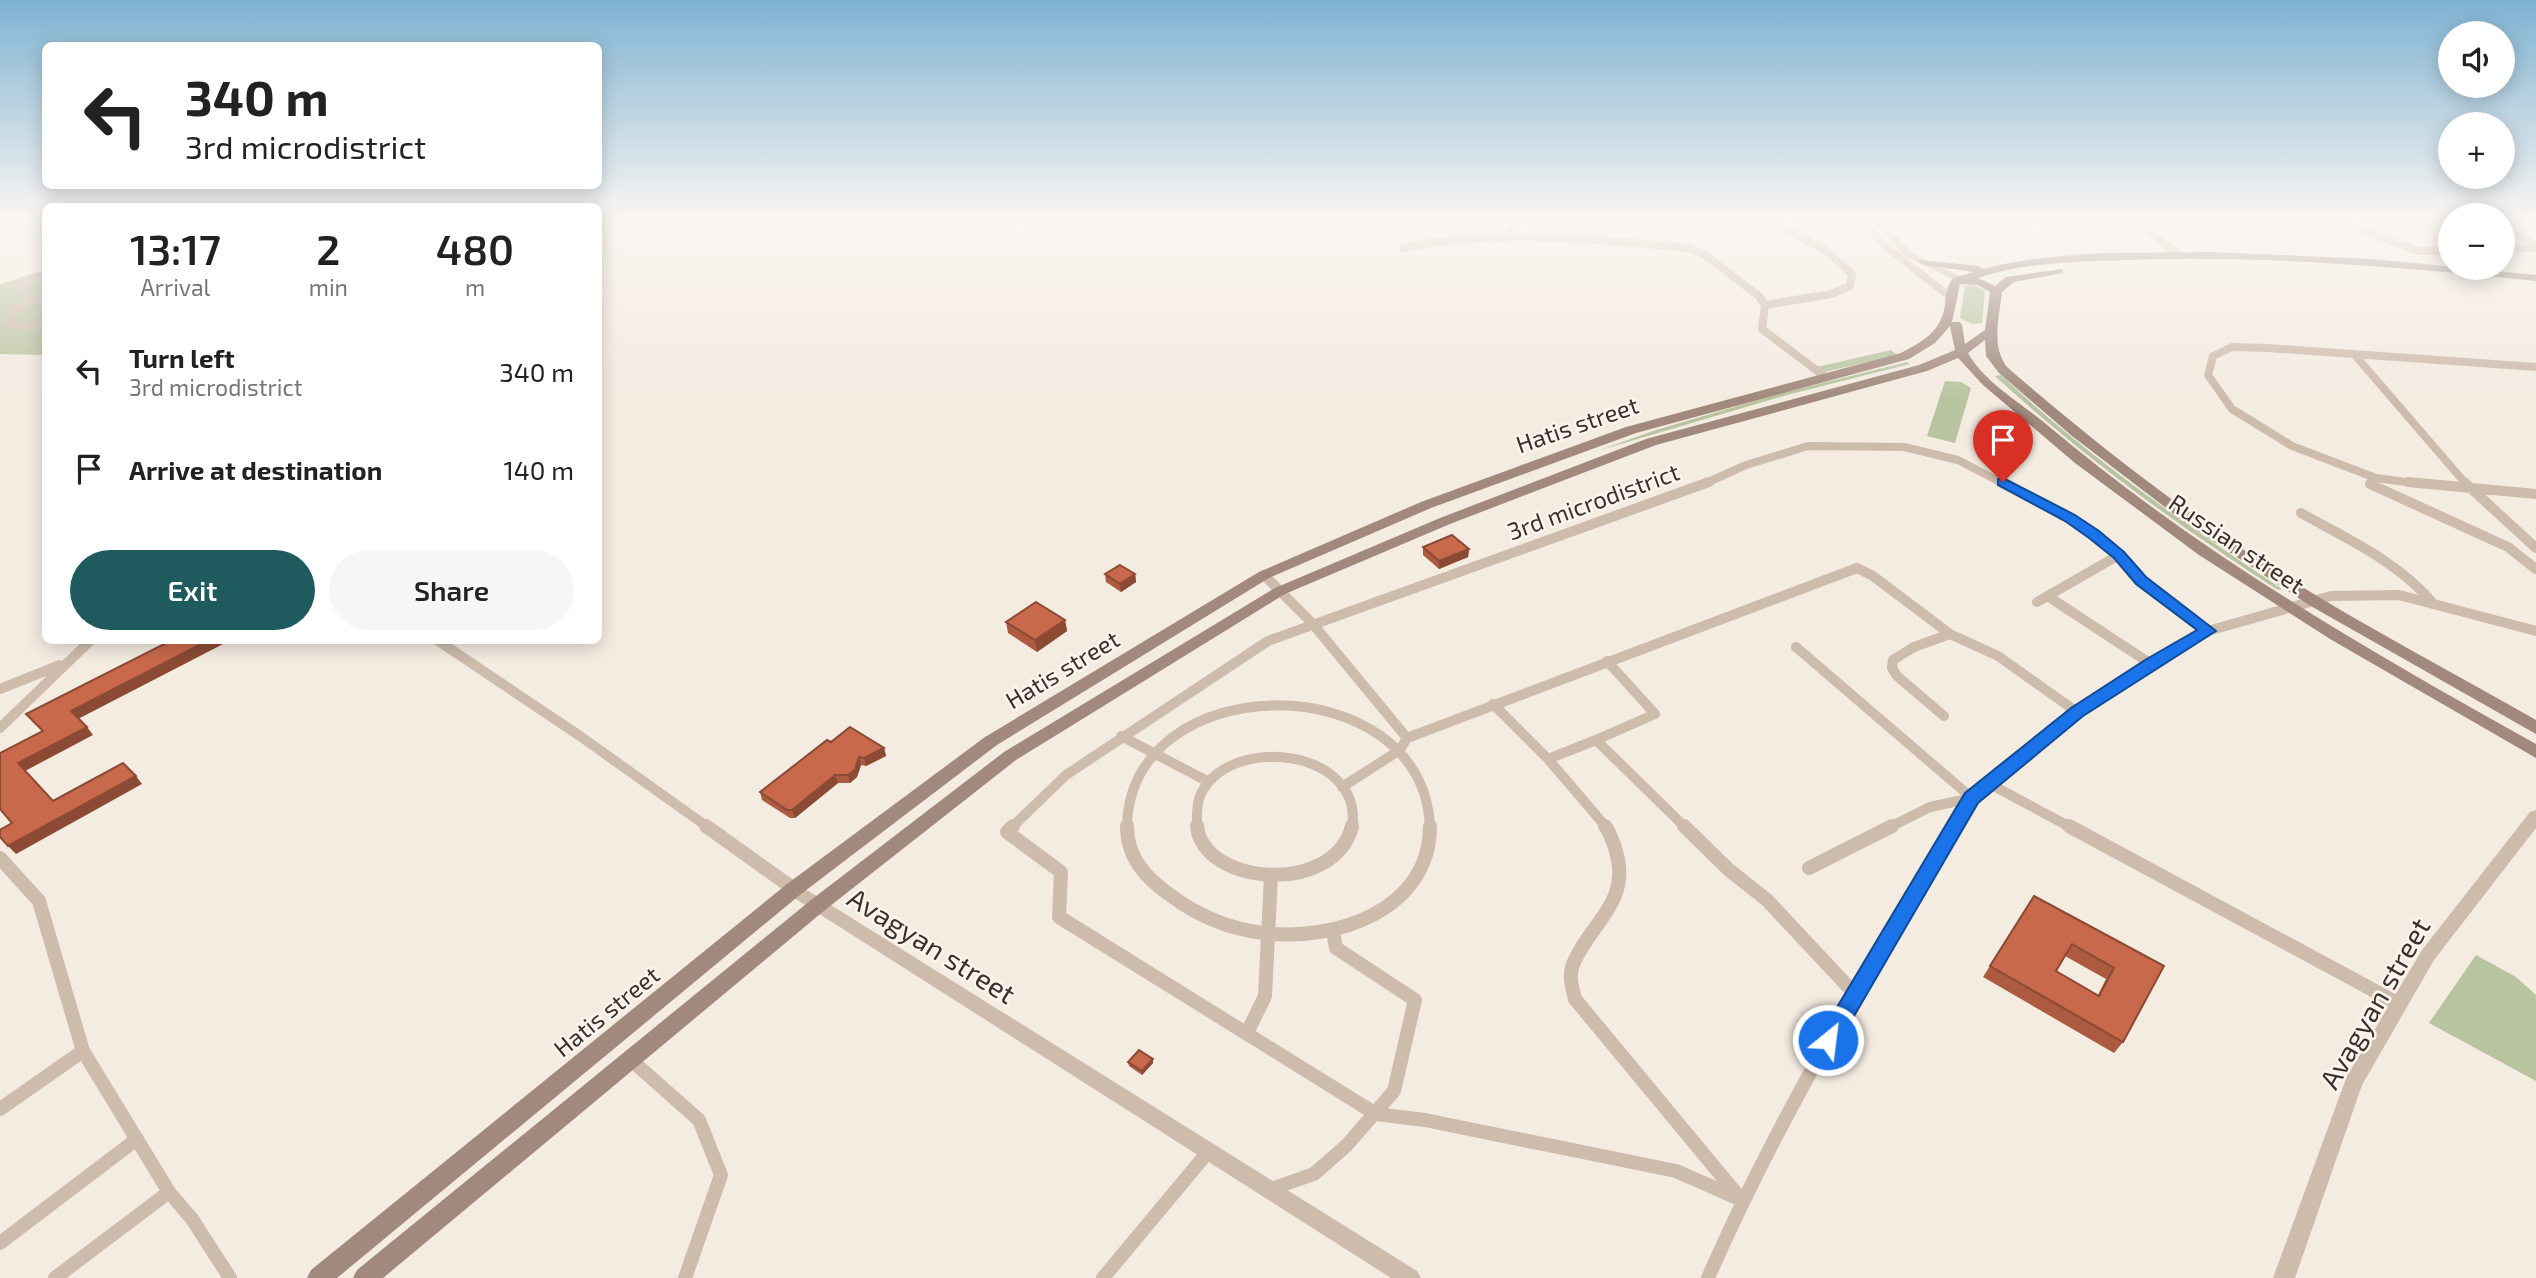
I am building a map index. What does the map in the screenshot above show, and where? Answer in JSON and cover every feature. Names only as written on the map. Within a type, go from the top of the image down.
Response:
[{"type":"main road","points":[[1961,352],[1953,323],[1952,298],[1953,285],[1962,280]]},
{"type":"main road","points":[[1967,280],[1981,282],[1996,291]]},
{"type":"main road","points":[[1953,323],[1967,328],[1991,330],[1996,291],[2009,280]]},
{"type":"main road","points":[[2450,280],[2536,288]]},
{"type":"main road","name":"Hatis street","points":[[319,1278],[794,889],[991,741],[1264,575],[1426,505],[1589,444],[1824,376],[1905,356],[1937,338],[1953,323]]},
{"type":"main road","name":"Hatis street","points":[[365,1278],[818,905],[1010,756],[1280,591],[1456,516],[1651,442],[1923,368],[1961,352],[1991,330]]},
{"type":"main road","name":"Russian street","points":[[1991,330],[1992,356],[2003,370],[2054,416],[2213,536],[2314,601],[2536,728]]},
{"type":"main road","name":"Russian street","points":[[1961,352],[1979,373],[2065,448],[2176,531],[2290,608],[2536,752]]},
{"type":"street","points":[[28,301],[22,283],[31,280]]},
{"type":"street","points":[[1737,280],[1759,296],[1765,305],[1762,329],[1824,376]]},
{"type":"street","points":[[1765,305],[1831,294],[1850,286],[1851,280]]},
{"type":"street","points":[[1928,280],[1952,298]]},
{"type":"street","points":[[42,298],[28,301],[7,318],[6,323],[42,327]]},
{"type":"street","points":[[2536,367],[2232,347],[2213,356],[2208,374],[2232,409],[2292,446],[2376,478],[2471,490],[2536,494]]},
{"type":"street","points":[[2354,354],[2471,490],[2536,548]]},
{"type":"street","name":"3rd microdistrict","points":[[1247,1033],[1059,917],[1061,872],[1007,832],[1066,775],[1268,641],[1709,482],[1746,465],[1808,446],[1905,447],[1958,460],[2070,518],[2119,555],[2141,580],[2208,631]]},
{"type":"street","points":[[2376,478],[2370,484],[2508,547],[2536,569]]},
{"type":"street","points":[[2301,513],[2404,574],[2421,586],[2432,601]]},
{"type":"street","points":[[2037,602],[2119,555]]},
{"type":"street","points":[[1342,787],[1400,750],[1407,738],[1857,568],[1873,576],[1950,634],[1998,656],[2077,712]]},
{"type":"street","points":[[1264,575],[1312,623],[1407,738]]},
{"type":"street","points":[[1708,1278],[1742,1200],[1854,993],[1972,798],[2077,712],[2208,631],[2331,596],[2399,595],[2432,601],[2536,631]]},
{"type":"street","points":[[2049,597],[2151,664]]},
{"type":"street","points":[[1944,716],[1897,676],[1892,668],[1894,660],[1914,647],[1950,634]]},
{"type":"street","points":[[0,728],[87,644]]},
{"type":"street","name":"Avagyan street","points":[[443,644],[580,736],[818,905],[1410,1278]]},
{"type":"street","points":[[1796,647],[1972,798]]},
{"type":"street","points":[[1548,759],[1655,714],[1607,661]]},
{"type":"street","points":[[0,689],[66,663]]},
{"type":"street","points":[[1275,703],[1312,707],[1346,716],[1400,750],[1413,766],[1423,786],[1430,829],[1427,854],[1417,879],[1395,901],[1367,918],[1333,931],[1270,935],[1238,929],[1207,918],[1173,899],[1149,879],[1135,859],[1127,836],[1131,806],[1139,778],[1155,752],[1180,732],[1210,718],[1240,708],[1275,703]]},
{"type":"street","points":[[1493,704],[1548,759],[1610,832],[1620,866],[1616,898],[1573,963],[1570,980],[1575,999],[1632,1071],[1742,1200]]},
{"type":"street","points":[[1121,736],[1209,782]]},
{"type":"street","points":[[1596,740],[1729,870],[1768,900],[1854,993]]},
{"type":"street","points":[[1262,757],[1286,757],[1306,761],[1321,768],[1342,787],[1352,804],[1354,817],[1349,839],[1342,851],[1316,869],[1271,876],[1244,872],[1223,863],[1203,843],[1194,818],[1201,793],[1209,782],[1226,768],[1262,757]]},
{"type":"street","points":[[1988,783],[2399,1004]]},
{"type":"street","points":[[1809,868],[1930,807],[1972,798]]},
{"type":"street","name":"Avagyan street","points":[[2284,1278],[2354,1082],[2428,955],[2536,816]]},
{"type":"street","points":[[0,858],[39,901],[83,1051],[169,1192],[192,1219],[230,1278]]},
{"type":"street","points":[[1271,876],[1265,996],[1247,1033],[1376,1114],[1426,1120],[1676,1171],[1742,1200]]},
{"type":"street","points":[[1268,1190],[1314,1174],[1346,1146],[1394,1091],[1416,1000],[1336,948],[1333,931]]},
{"type":"street","points":[[0,1109],[83,1051]]},
{"type":"street","points":[[630,1059],[699,1120],[721,1175],[685,1278]]},
{"type":"street","points":[[0,1243],[137,1139]]},
{"type":"street","points":[[1103,1278],[1208,1152]]},
{"type":"street","points":[[55,1278],[169,1192]]},
{"type":"green space","points":[[14,280],[42,280],[42,355],[0,354],[0,284]]},
{"type":"green space","points":[[1974,285],[1985,290],[1982,323],[1972,324],[1960,318],[1965,286]]},
{"type":"green space","points":[[1891,350],[1897,355],[1824,372],[1817,367]]},
{"type":"green space","points":[[1907,362],[1910,364],[1787,395],[1600,450],[1656,430],[1782,393]]},
{"type":"green space","points":[[2001,375],[2067,433],[2137,488],[2282,589],[2278,590],[2241,566],[2132,489],[2028,406],[1995,376]]},
{"type":"green space","points":[[1945,381],[1961,382],[1971,388],[1955,443],[1927,436]]},
{"type":"green space","points":[[2476,955],[2516,977],[2536,995],[2536,1081],[2429,1023]]},
{"type":"building","points":[[1452,535],[1469,549],[1439,561],[1423,547]]},
{"type":"building","points":[[1120,565],[1135,574],[1120,584],[1105,574]]},
{"type":"building","points":[[1036,602],[1065,620],[1035,640],[1006,622]]},
{"type":"building","points":[[164,644],[201,644],[71,711],[87,727],[18,763],[53,801],[123,763],[136,776],[8,846],[0,837],[0,830],[12,823],[0,809],[0,753],[43,731],[26,714]]},
{"type":"building","points":[[850,727],[884,748],[864,758],[859,757],[855,770],[848,775],[835,775],[792,810],[787,810],[760,792],[827,740],[831,742]]},
{"type":"building","points":[[2034,896],[2164,966],[2123,1042],[1990,966]],"holes":[[[2072,944],[2114,968],[2099,996],[2056,971]]]},
{"type":"building","points":[[1139,1050],[1153,1059],[1142,1071],[1128,1062]]},
{"type":"route","points":[[1828,1040],[1972,798],[2077,712],[2208,631],[2141,580],[2119,555],[2094,535],[2070,518],[2003,482]]}]
